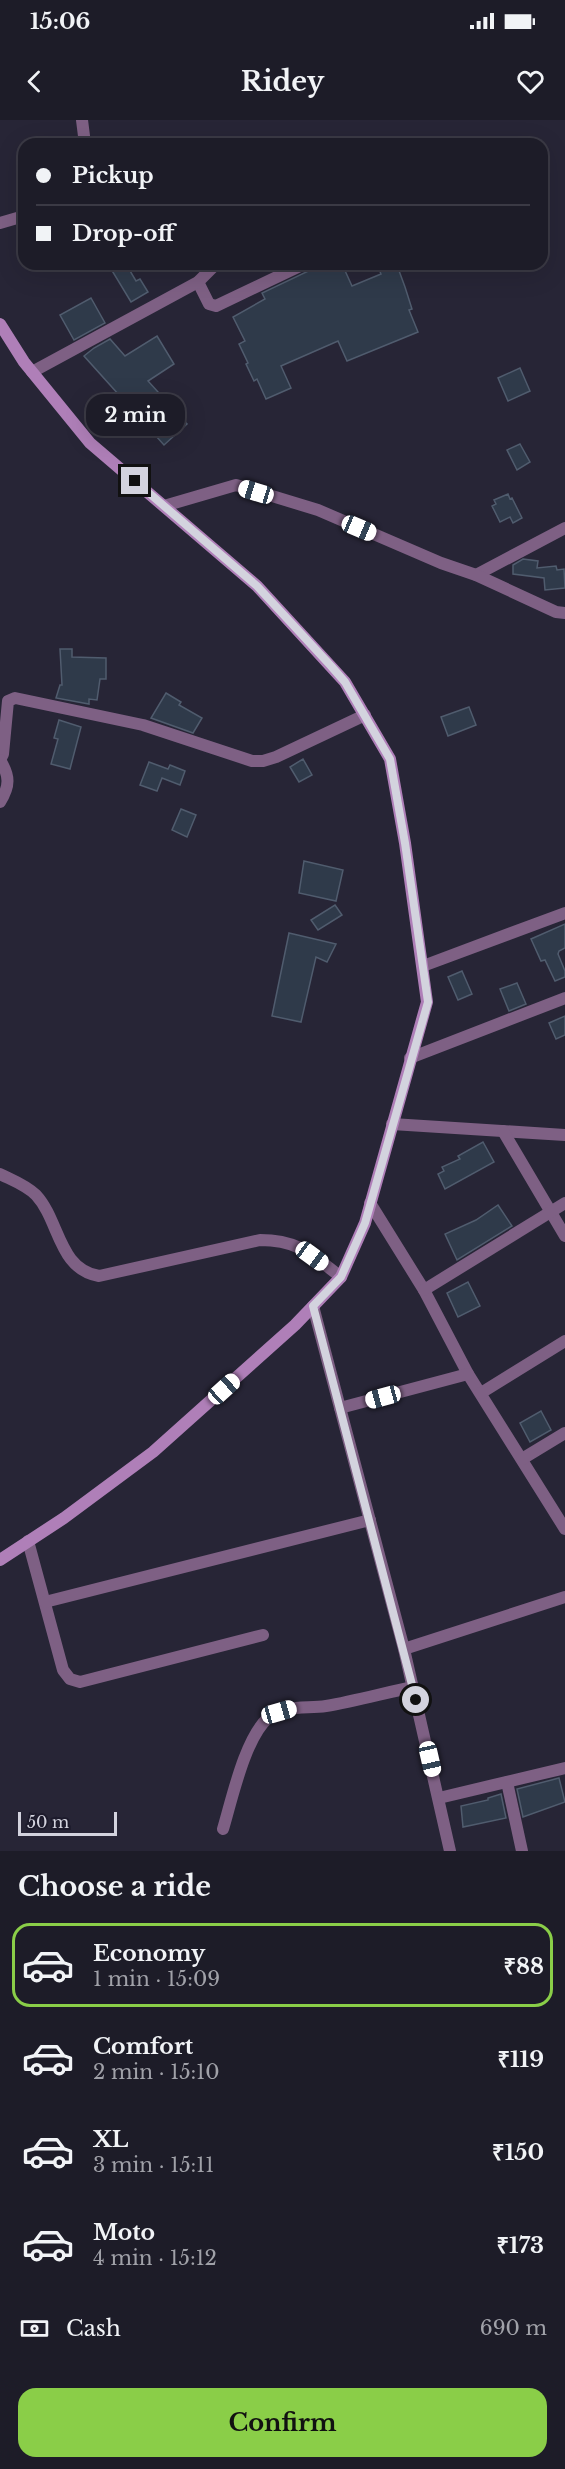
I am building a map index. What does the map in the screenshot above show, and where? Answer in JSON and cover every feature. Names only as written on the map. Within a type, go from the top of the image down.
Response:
[{"type":"main road","points":[[0,324],[33,372],[90,443],[257,586],[345,682],[390,759],[405,843],[428,1002],[410,1058],[365,1223],[341,1277],[313,1306],[153,1452],[0,1560]]},
{"type":"street","points":[[82,120],[84,138]]},
{"type":"street","points":[[0,224],[18,218]]},
{"type":"street","points":[[33,372],[198,282],[210,270]]},
{"type":"street","points":[[198,282],[209,304],[216,306],[291,270]]},
{"type":"street","points":[[164,506],[236,485],[318,510],[565,614]]},
{"type":"street","points":[[476,575],[565,528]]},
{"type":"street","points":[[0,802],[8,786],[9,777],[0,760],[3,754],[8,701],[15,698],[143,725],[252,761],[263,761],[276,757],[365,716]]},
{"type":"street","points":[[423,966],[565,913]]},
{"type":"street","points":[[410,1058],[565,998]]},
{"type":"street","points":[[392,1124],[565,1135]]},
{"type":"street","points":[[503,1131],[565,1236]]},
{"type":"street","points":[[0,1174],[36,1195],[64,1250],[82,1271],[90,1275],[99,1276],[260,1239],[279,1240],[298,1245],[341,1277]]},
{"type":"street","points":[[370,1203],[424,1290],[468,1374],[564,1524]]},
{"type":"street","points":[[424,1290],[565,1203]]},
{"type":"street","points":[[313,1306],[404,1649],[450,1851]]},
{"type":"street","points":[[481,1393],[565,1341]]},
{"type":"street","points":[[340,1408],[468,1374]]},
{"type":"street","points":[[522,1459],[565,1433]]},
{"type":"street","points":[[45,1602],[370,1520]]},
{"type":"street","points":[[28,1541],[63,1670],[70,1678],[80,1682],[263,1635]]},
{"type":"street","points":[[404,1649],[565,1597]]},
{"type":"street","points":[[223,1829],[249,1748],[257,1732],[268,1719],[279,1712],[295,1707],[326,1706],[413,1687]]},
{"type":"street","points":[[439,1798],[565,1768]]},
{"type":"street","points":[[507,1782],[522,1851]]},
{"type":"building","points":[[112,270],[130,270],[136,281],[140,279],[148,292],[131,302]]},
{"type":"building","points":[[310,270],[345,270],[352,286],[381,274],[379,270],[399,270],[412,309],[409,310],[418,332],[347,361],[338,341],[281,366],[291,388],[266,399],[257,379],[254,381],[246,364],[248,363],[239,344],[245,341],[233,317],[265,299],[262,293]]},
{"type":"building","points":[[91,298],[105,323],[74,340],[60,315]]},
{"type":"building","points":[[157,336],[174,364],[148,381],[187,424],[164,445],[84,356],[110,339],[125,356]]},
{"type":"building","points":[[520,368],[530,391],[508,401],[498,378]]},
{"type":"building","points":[[520,444],[530,462],[517,470],[507,450]]},
{"type":"building","points":[[508,494],[522,518],[513,523],[510,517],[500,522],[492,506],[496,504],[494,500]]},
{"type":"building","points":[[523,559],[538,561],[537,568],[556,566],[557,570],[564,569],[565,588],[545,590],[544,578],[513,574],[513,565]]},
{"type":"building","points":[[60,649],[72,649],[72,657],[106,658],[106,679],[100,679],[97,700],[89,699],[89,704],[56,698],[60,685],[62,685]]},
{"type":"building","points":[[166,693],[181,702],[179,705],[202,718],[193,733],[151,718]]},
{"type":"building","points":[[469,707],[476,725],[448,736],[441,717]]},
{"type":"building","points":[[59,720],[81,727],[70,769],[51,764],[58,739],[54,738]]},
{"type":"building","points":[[303,759],[312,775],[299,782],[290,767]]},
{"type":"building","points":[[149,762],[168,769],[170,765],[185,771],[180,785],[162,778],[157,791],[140,785]]},
{"type":"building","points":[[181,809],[196,815],[187,837],[172,830]]},
{"type":"building","points":[[304,861],[343,870],[336,901],[299,893]]},
{"type":"building","points":[[335,905],[342,915],[318,930],[311,920]]},
{"type":"building","points":[[565,924],[565,948],[558,954],[565,977],[555,981],[545,960],[541,961],[531,939]]},
{"type":"building","points":[[289,933],[336,944],[327,962],[316,957],[301,1022],[272,1016]]},
{"type":"building","points":[[462,971],[472,994],[458,1000],[448,977]]},
{"type":"building","points":[[517,983],[526,1004],[509,1011],[500,989]]},
{"type":"building","points":[[565,1016],[565,1035],[556,1039],[549,1023]]},
{"type":"building","points":[[483,1142],[494,1162],[445,1189],[438,1174],[444,1171],[442,1167],[460,1159],[458,1156]]},
{"type":"building","points":[[498,1205],[512,1226],[457,1260],[445,1234],[476,1220]]},
{"type":"building","points":[[468,1282],[480,1306],[458,1317],[447,1293]]},
{"type":"building","points":[[541,1411],[551,1430],[530,1442],[520,1423]]},
{"type":"building","points":[[559,1778],[565,1802],[523,1817],[517,1789]]},
{"type":"building","points":[[501,1794],[506,1818],[463,1827],[461,1806],[488,1800],[488,1798]]},
{"type":"route","points":[[135,481],[257,586],[331,666],[345,682],[390,759],[405,843],[428,1002],[410,1058],[365,1223],[341,1277],[313,1306],[416,1700]]}]
